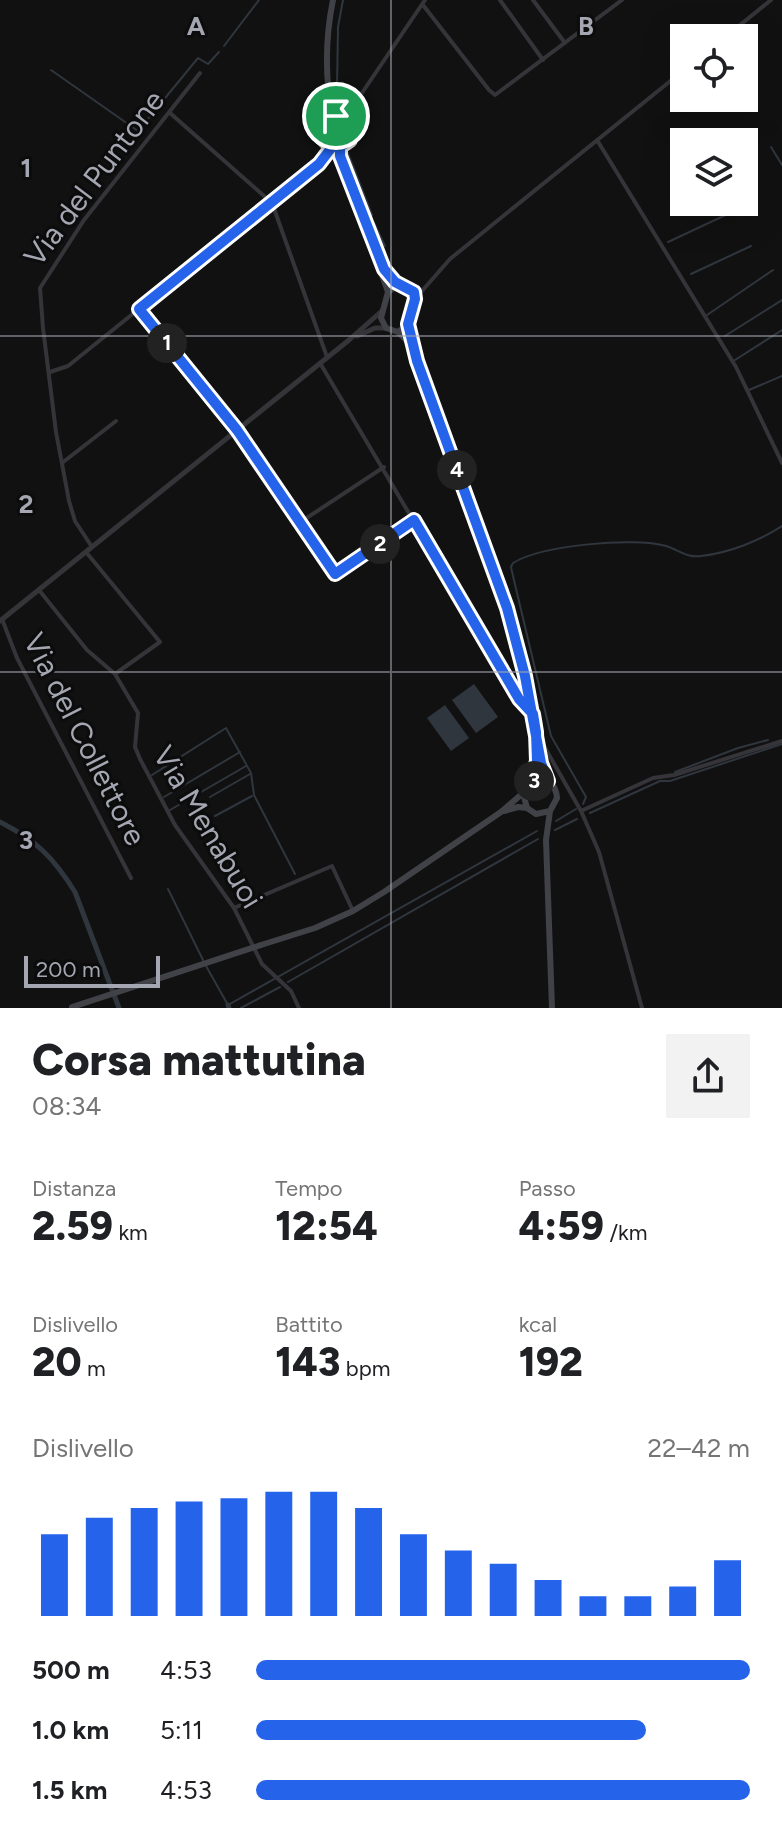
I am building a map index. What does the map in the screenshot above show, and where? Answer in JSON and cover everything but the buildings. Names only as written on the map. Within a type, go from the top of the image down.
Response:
[{"type":"main road","points":[[332,116],[326,43],[333,0]]},
{"type":"main road","points":[[332,116],[345,118],[352,128],[352,137],[347,144],[336,147]]},
{"type":"main road","points":[[71,1008],[315,928],[353,911],[501,812],[523,793],[536,770],[533,714],[507,608],[417,361],[408,342],[398,332],[386,328],[381,318],[388,292],[377,254],[336,147],[323,140],[321,133],[322,125],[332,116]]},
{"type":"main road","points":[[377,254],[388,275],[399,284],[411,288],[415,299],[408,324],[417,361]]},
{"type":"main road","points":[[388,292],[399,284]]},
{"type":"main road","points":[[398,332],[408,324]]},
{"type":"main road","points":[[537,746],[543,773],[557,795],[550,811],[546,840],[552,1008]]},
{"type":"main road","points":[[531,782],[548,781]]},
{"type":"main road","points":[[523,793],[527,808]]},
{"type":"main road","points":[[501,812],[527,808],[536,814],[546,840]]},
{"type":"main road","points":[[536,814],[550,811]]},
{"type":"street","points":[[500,0],[544,60]]},
{"type":"street","points":[[533,0],[565,43]]},
{"type":"street","points":[[345,118],[424,2],[492,94],[499,94],[622,0]]},
{"type":"street","points":[[741,24],[771,0]]},
{"type":"street","name":"Via del Puntone","points":[[92,547],[75,521],[62,463],[40,295],[42,283],[84,220],[200,73]]},
{"type":"street","points":[[415,299],[450,259],[670,81]]},
{"type":"street","points":[[170,113],[272,203],[327,357]]},
{"type":"street","points":[[597,140],[736,367],[782,463]]},
{"type":"street","points":[[50,372],[68,366],[272,203],[336,147]]},
{"type":"street","points":[[139,309],[237,430],[335,574],[414,520]]},
{"type":"street","points":[[1,620],[349,340],[383,309]]},
{"type":"street","points":[[349,340],[375,328],[386,328]]},
{"type":"street","points":[[320,363],[519,699],[533,714]]},
{"type":"street","points":[[62,463],[116,421]]},
{"type":"street","points":[[299,524],[384,467]]},
{"type":"street","points":[[86,552],[160,642],[115,674]]},
{"type":"street","name":"Via Menabuoi","points":[[39,590],[87,650],[115,674],[138,713],[135,747],[175,825],[234,908],[262,964],[291,991],[299,1008]]},
{"type":"street","name":"Via del Collettore","points":[[1,620],[17,658],[131,878]]},
{"type":"street","points":[[536,732],[581,811],[602,863],[642,1008]]},
{"type":"street","points":[[581,811],[653,778],[674,775],[782,741]]},
{"type":"street","points":[[234,908],[332,866],[353,911]]},
{"type":"shaded area","points":[[474,684],[498,717],[476,733],[452,700]]},
{"type":"shaded area","points":[[445,705],[469,738],[451,751],[427,718]]},
{"type":"waterway","points":[[224,46],[259,0]]},
{"type":"waterway","points":[[337,87],[338,27],[343,0]]},
{"type":"waterway","points":[[51,70],[138,131],[198,58],[208,64],[219,52]]},
{"type":"waterway","points":[[771,147],[782,165]]},
{"type":"waterway","points":[[348,153],[372,215]]},
{"type":"waterway","points":[[668,242],[724,216]]},
{"type":"waterway","points":[[374,223],[385,246]]},
{"type":"waterway","points":[[691,274],[751,246]]},
{"type":"waterway","points":[[707,315],[773,270]]},
{"type":"waterway","points":[[725,336],[782,300]]},
{"type":"waterway","points":[[735,360],[782,330]]},
{"type":"waterway","points":[[749,390],[782,376]]},
{"type":"waterway","points":[[583,804],[586,797],[551,736],[511,567],[513,563],[565,547],[632,542],[666,546],[691,556],[701,556],[743,546],[782,526]]},
{"type":"waterway","points":[[152,775],[226,728],[251,773],[254,795],[295,874]]},
{"type":"waterway","points":[[675,772],[768,740]]},
{"type":"waterway","points":[[590,813],[660,781],[670,781],[782,744]]},
{"type":"waterway","points":[[164,797],[240,752]]},
{"type":"waterway","points":[[170,810],[246,766]]},
{"type":"waterway","points":[[210,797],[250,774]]},
{"type":"waterway","points":[[215,816],[252,796]]},
{"type":"waterway","points":[[556,821],[576,809]]},
{"type":"waterway","points":[[555,830],[577,819]]},
{"type":"waterway","points":[[0,822],[43,851],[75,892],[119,1008]]},
{"type":"waterway","points":[[206,966],[228,1005],[537,831]]},
{"type":"waterway","points":[[288,982],[538,839]]},
{"type":"waterway","points":[[168,889],[203,960]]},
{"type":"waterway","points":[[241,1008],[280,987]]},
{"type":"route","points":[[336,116],[328,118],[322,125],[321,137],[332,147],[319,164],[139,309],[237,430],[328,568],[335,574],[414,520],[519,699],[533,714],[537,761],[531,782],[548,781],[543,773],[537,746],[533,714],[525,676],[507,608],[417,361],[408,324],[414,292],[388,275],[377,254],[340,156],[340,147],[350,140],[352,128],[345,118],[336,116]]}]
